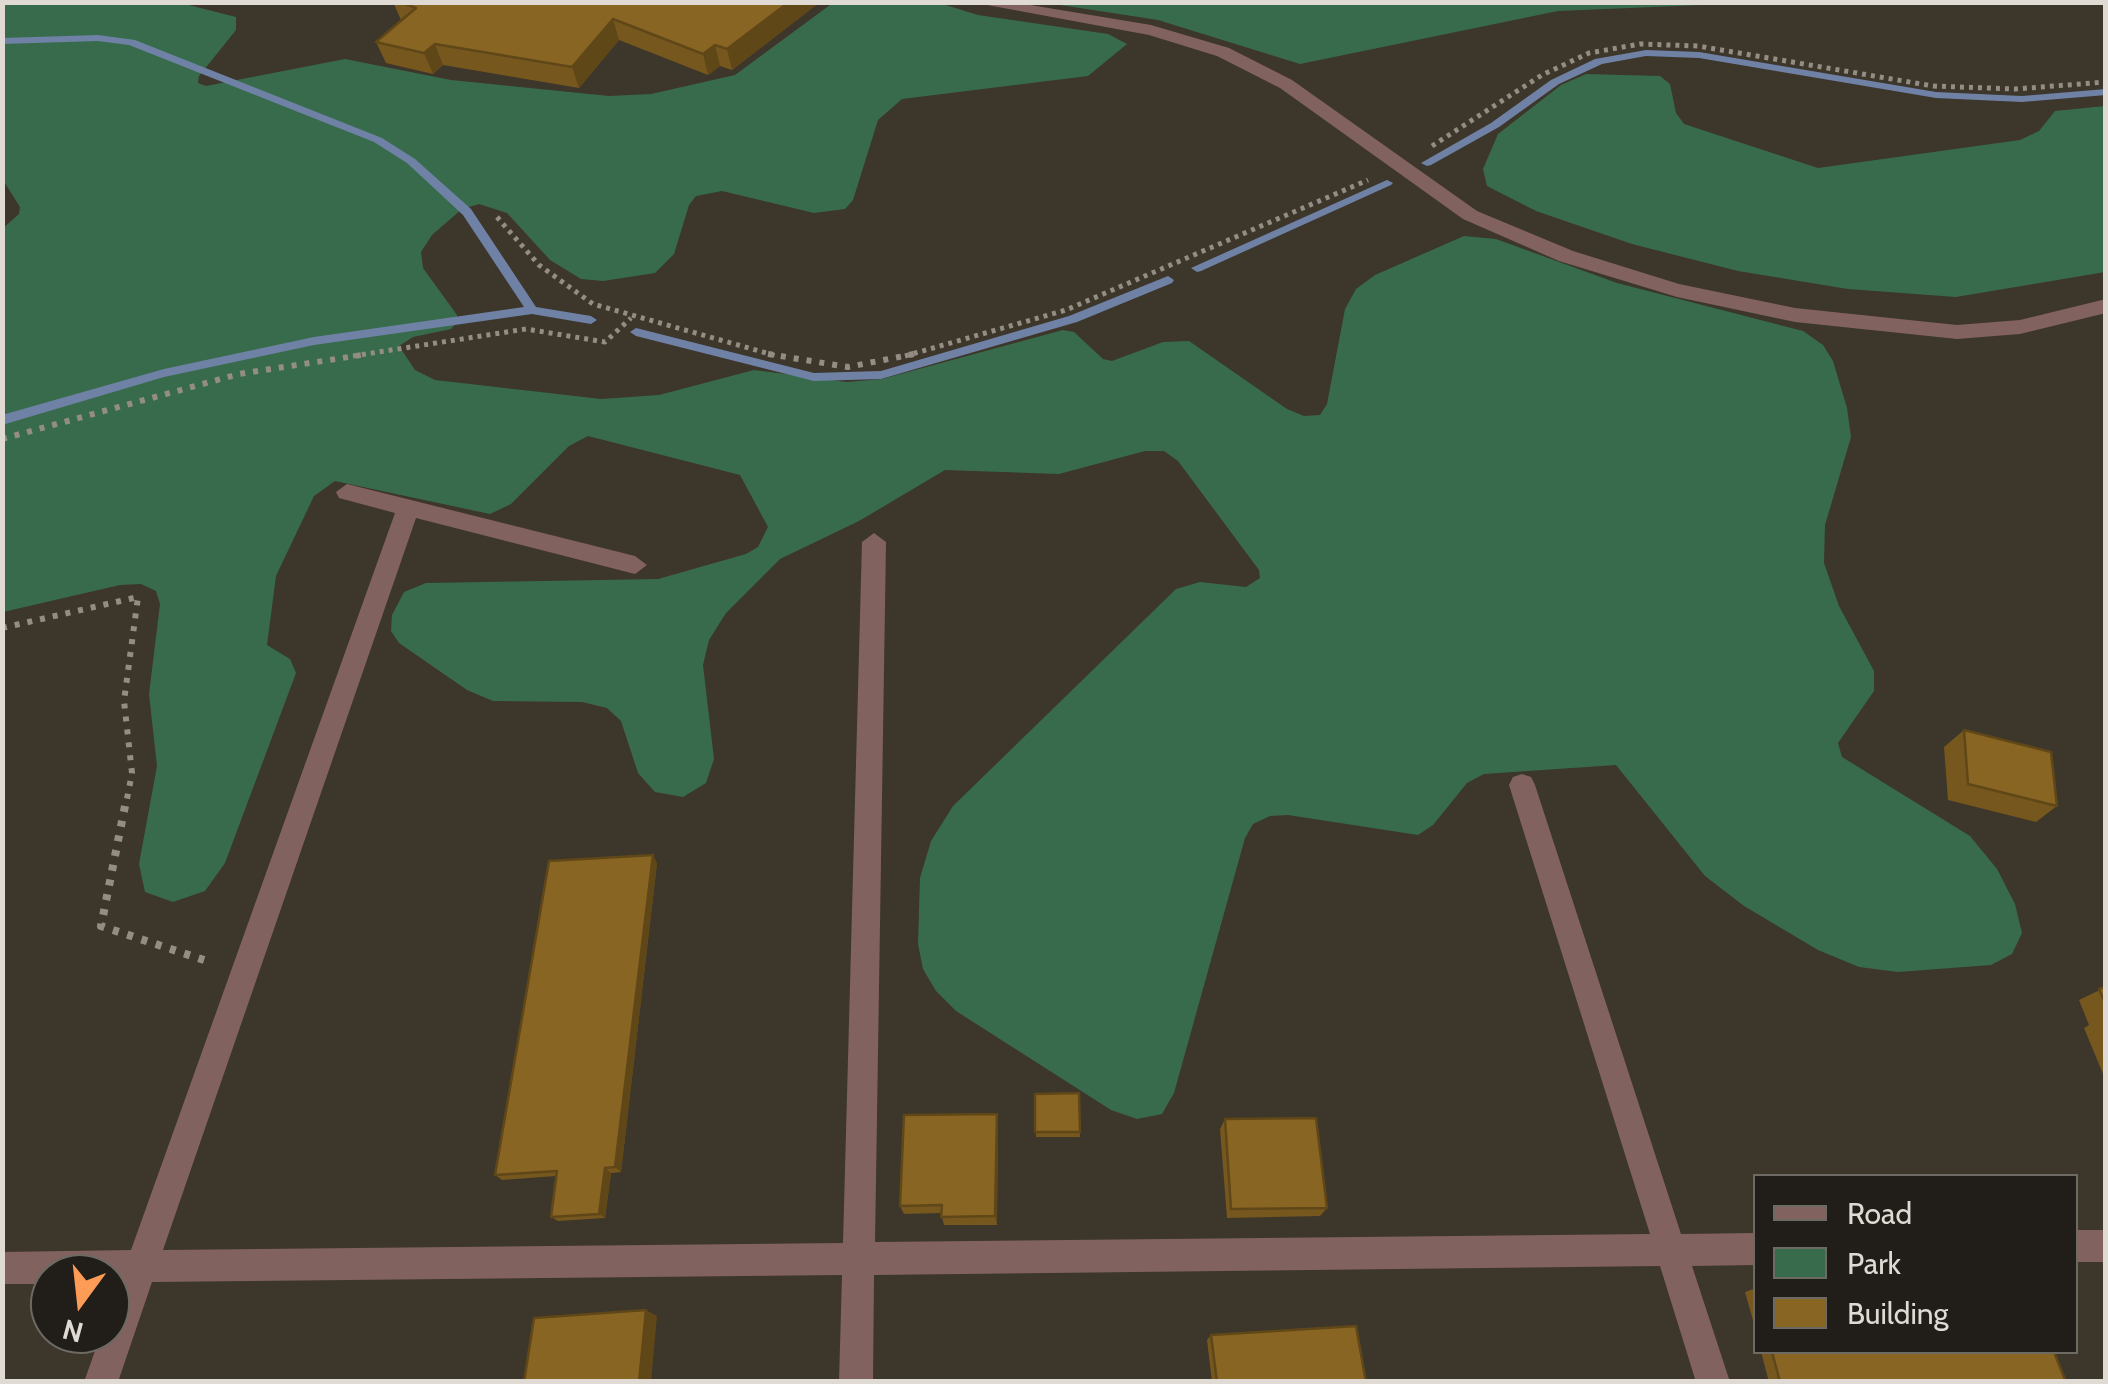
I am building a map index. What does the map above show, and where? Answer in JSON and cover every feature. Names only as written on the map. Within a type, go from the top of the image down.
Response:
[{"type":"street","points":[[979,2],[1151,30],[1222,52],[1286,84],[1470,214],[1514,236],[1620,274],[1750,306],[1855,323],[1957,332],[2020,327],[2106,306]]},
{"type":"street","points":[[347,492],[635,566]]},
{"type":"street","points":[[101,1382],[408,508]]},
{"type":"street","points":[[856,1382],[874,542]]},
{"type":"street","points":[[1522,785],[1713,1382]]},
{"type":"street","points":[[2078,1246],[2106,1246]]},
{"type":"street","points":[[2,1268],[1753,1250]]},
{"type":"path","points":[[497,217],[563,286],[629,320],[818,366],[878,364],[1066,310],[1312,208],[1398,166],[1482,118],[1542,75],[1589,54],[1627,46],[1698,46],[1932,86],[2016,90],[2106,82]]},
{"type":"path","points":[[2,439],[166,392],[312,360],[526,329],[594,342],[615,337],[629,320]]},
{"type":"path","points":[[2,628],[138,597],[124,701],[132,773],[101,926],[244,974]]},
{"type":"green space","points":[[3,2],[181,3],[236,17],[236,30],[199,76],[198,83],[206,86],[345,59],[451,80],[609,96],[651,94],[735,75],[834,2],[939,3],[978,15],[1108,34],[1127,44],[1088,76],[902,99],[878,120],[853,200],[845,209],[814,213],[722,191],[696,196],[689,205],[674,254],[655,273],[603,281],[581,279],[550,260],[507,213],[479,204],[462,209],[432,235],[421,252],[423,268],[457,315],[457,322],[451,329],[413,337],[399,346],[415,370],[435,380],[601,399],[659,395],[754,370],[847,382],[882,379],[1063,330],[1074,332],[1103,359],[1112,361],[1163,342],[1189,341],[1287,409],[1304,416],[1320,415],[1327,404],[1345,309],[1356,289],[1375,275],[1464,236],[1496,239],[1617,283],[1803,331],[1823,345],[1833,361],[1847,408],[1851,437],[1825,525],[1824,563],[1839,606],[1874,671],[1874,691],[1838,743],[1842,757],[1970,836],[1997,869],[2015,904],[2022,933],[2012,954],[1991,965],[1898,972],[1859,967],[1818,950],[1744,906],[1705,876],[1616,765],[1484,774],[1467,783],[1433,825],[1418,835],[1288,815],[1270,816],[1253,824],[1245,838],[1174,1093],[1162,1114],[1137,1119],[1111,1110],[956,1011],[936,991],[923,969],[918,944],[920,878],[931,841],[953,806],[1176,589],[1200,582],[1246,587],[1260,578],[1259,570],[1178,461],[1164,451],[1145,451],[1059,474],[945,470],[859,521],[780,559],[726,613],[709,640],[703,665],[714,759],[706,783],[683,797],[655,792],[638,773],[621,721],[607,708],[582,702],[493,701],[467,690],[399,643],[391,631],[392,615],[404,592],[426,583],[658,579],[746,554],[758,547],[768,527],[740,475],[588,436],[569,446],[511,504],[490,514],[335,481],[314,496],[276,576],[267,645],[290,659],[296,673],[225,863],[205,891],[173,902],[145,892],[139,864],[157,766],[149,694],[160,604],[156,591],[141,584],[120,585],[3,612],[2,229],[19,214],[20,207],[3,180]]},
{"type":"green space","points":[[1047,3],[1749,3],[1558,11],[1300,64],[1158,20]]},
{"type":"green space","points":[[1586,74],[1660,76],[1670,84],[1676,113],[1684,124],[1818,168],[2020,140],[2039,131],[2055,111],[2105,106],[2105,272],[1956,297],[1848,289],[1738,271],[1632,244],[1536,211],[1487,186],[1483,169],[1498,134],[1561,85]]},
{"type":"building","points":[[400,2],[789,2],[727,49],[715,45],[703,54],[613,19],[572,67],[435,44],[424,53],[376,42],[416,8]]},
{"type":"building","points":[[1964,730],[2051,752],[2057,806],[1968,784]]},
{"type":"building","points":[[653,855],[615,1167],[605,1168],[599,1214],[551,1217],[557,1171],[495,1175],[549,861]]},
{"type":"building","points":[[2106,987],[2106,1005],[2099,989]]},
{"type":"building","points":[[1079,1093],[1080,1132],[1035,1132],[1035,1094]]},
{"type":"building","points":[[997,1114],[995,1216],[941,1217],[942,1205],[900,1206],[904,1115]]},
{"type":"building","points":[[1316,1118],[1327,1208],[1231,1209],[1225,1119]]},
{"type":"building","points":[[646,1310],[639,1382],[524,1382],[534,1318]]},
{"type":"building","points":[[1356,1326],[1366,1382],[1217,1382],[1211,1335]]},
{"type":"building","points":[[1773,1354],[2055,1354],[2066,1382],[1780,1382]]},
{"type":"waterway","points":[[2,41],[98,38],[131,42],[378,140],[411,161],[467,212],[532,310]]},
{"type":"waterway","points":[[1427,163],[1495,125],[1555,82],[1599,61],[1646,53],[1699,55],[1936,95],[2022,99],[2106,92]]},
{"type":"waterway","points":[[1197,268],[1387,183]]},
{"type":"waterway","points":[[636,332],[814,377],[881,375],[1073,319],[1168,280]]},
{"type":"waterway","points":[[2,420],[164,373],[314,341],[532,310]]},
{"type":"waterway","points":[[532,310],[591,320]]}]
